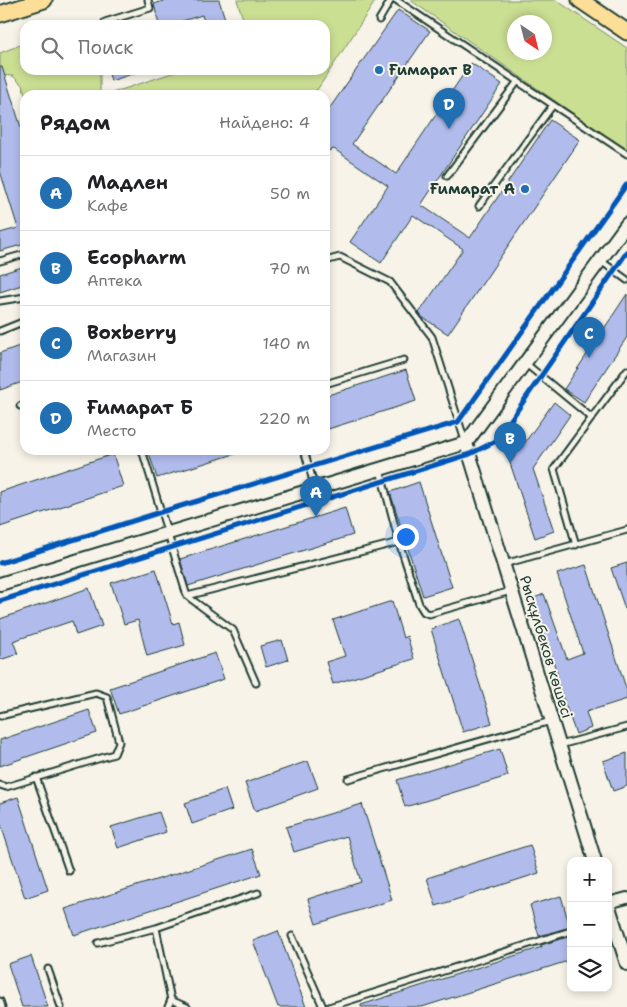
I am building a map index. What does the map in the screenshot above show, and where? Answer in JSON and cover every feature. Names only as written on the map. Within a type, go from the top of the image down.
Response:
[{"type":"main road","points":[[0,14],[44,0]]},
{"type":"main road","points":[[580,0],[627,32]]},
{"type":"street","points":[[0,584],[466,443],[599,259],[627,224]]},
{"type":"street","name":"Рысқұлбеков көшесі","points":[[466,443],[594,857]]},
{"type":"street","points":[[612,903],[627,898]]},
{"type":"street","points":[[612,924],[627,964]]},
{"type":"lane","points":[[111,20],[150,8],[148,0]]},
{"type":"lane","points":[[379,20],[391,0]]},
{"type":"lane","points":[[396,0],[627,154]]},
{"type":"lane","points":[[447,176],[518,81]]},
{"type":"lane","points":[[480,206],[553,105],[550,103]]},
{"type":"lane","points":[[0,262],[20,256]]},
{"type":"lane","points":[[330,260],[340,257],[390,282],[432,337],[466,443]]},
{"type":"lane","points":[[599,259],[627,280]]},
{"type":"lane","points":[[0,301],[20,298]]},
{"type":"lane","points":[[0,331],[20,323]]},
{"type":"lane","points":[[330,382],[404,360]]},
{"type":"lane","points":[[525,363],[592,418]]},
{"type":"lane","points":[[576,545],[554,469],[627,370]]},
{"type":"lane","points":[[144,455],[187,596],[233,630],[256,682]]},
{"type":"lane","points":[[305,455],[315,489]]},
{"type":"lane","points":[[380,469],[399,542],[419,604],[424,612],[429,614],[512,591]]},
{"type":"lane","points":[[503,564],[627,530]]},
{"type":"lane","points":[[187,596],[399,542]]},
{"type":"lane","points":[[0,716],[96,693],[107,696],[119,742],[114,754],[6,787],[0,785]]},
{"type":"lane","points":[[348,779],[552,721]]},
{"type":"lane","points":[[559,746],[627,727]]},
{"type":"lane","points":[[36,777],[69,871]]},
{"type":"lane","points":[[98,943],[156,928],[258,893]]},
{"type":"lane","points":[[156,928],[171,1000],[168,1007]]},
{"type":"lane","points":[[329,1007],[567,932]]},
{"type":"lane","points":[[292,936],[323,1007]]},
{"type":"lane","points":[[48,969],[60,1007]]},
{"type":"lane","points":[[171,1000],[187,1007]]},
{"type":"lane","points":[[0,1001],[2,1007]]},
{"type":"green space","points":[[237,0],[376,0],[330,70],[330,20],[243,20]]},
{"type":"green space","points":[[410,0],[556,0],[627,48],[627,151]]},
{"type":"green space","points":[[20,45],[20,75],[100,75],[100,90],[24,90],[23,86],[13,76],[0,75],[0,53]]},
{"type":"green space","points":[[166,75],[327,75],[317,90],[121,90]]},
{"type":"building","points":[[166,0],[219,0],[225,20],[204,20],[202,15],[186,20],[158,20],[154,4]]},
{"type":"building","points":[[398,10],[430,31],[352,144],[396,174],[471,63],[502,84],[421,205],[470,238],[550,120],[580,140],[448,334],[419,313],[463,249],[413,215],[381,263],[350,242],[388,186],[334,149],[330,150],[330,108]]},
{"type":"building","points":[[0,67],[2,67],[20,124],[20,245],[0,251],[0,233],[18,228],[0,171]]},
{"type":"building","points":[[109,75],[129,75],[111,81]]},
{"type":"building","points":[[20,268],[20,286],[0,292],[0,274]]},
{"type":"building","points":[[627,294],[627,337],[584,402],[564,389]]},
{"type":"building","points":[[20,346],[20,383],[0,390],[0,353]]},
{"type":"building","points":[[406,370],[416,401],[330,428],[330,394]]},
{"type":"building","points":[[554,402],[570,415],[533,469],[554,531],[535,538],[510,463]]},
{"type":"building","points":[[110,455],[113,455],[123,486],[0,527],[0,492]]},
{"type":"building","points":[[150,455],[231,455],[157,478]]},
{"type":"building","points":[[419,482],[452,587],[423,596],[390,492]]},
{"type":"building","points":[[345,508],[353,535],[188,586],[180,559]]},
{"type":"building","points":[[627,563],[627,609],[625,609],[611,568]]},
{"type":"building","points":[[586,565],[627,691],[627,699],[586,712],[591,728],[576,734],[555,677],[558,676],[532,599],[544,594],[567,659],[583,653],[557,574]]},
{"type":"building","points":[[156,569],[173,624],[179,622],[185,645],[147,656],[138,620],[124,624],[111,583]]},
{"type":"building","points":[[89,588],[102,626],[76,635],[72,621],[13,641],[18,654],[0,660],[0,619]]},
{"type":"building","points":[[392,601],[403,638],[407,636],[414,659],[333,684],[326,662],[345,656],[333,620]]},
{"type":"building","points":[[459,619],[492,723],[463,732],[431,629]]},
{"type":"building","points":[[282,640],[288,660],[266,667],[260,646]]},
{"type":"building","points":[[215,653],[224,679],[119,714],[110,688]]},
{"type":"building","points":[[89,710],[97,733],[0,766],[0,740]]},
{"type":"building","points":[[500,749],[508,776],[405,807],[397,780]]},
{"type":"building","points":[[627,753],[627,786],[613,791],[603,761]]},
{"type":"building","points":[[308,761],[318,788],[255,811],[245,783]]},
{"type":"building","points":[[225,789],[232,810],[192,824],[185,803]]},
{"type":"building","points":[[18,797],[48,890],[25,898],[0,822],[0,803]]},
{"type":"building","points":[[362,804],[392,900],[316,924],[308,899],[361,882],[347,836],[294,852],[286,827]]},
{"type":"building","points":[[159,812],[166,832],[118,848],[111,827]]},
{"type":"building","points":[[530,845],[539,873],[436,906],[427,878]]},
{"type":"building","points":[[252,849],[261,874],[74,935],[65,909]]},
{"type":"building","points":[[561,896],[567,917],[567,928],[539,936],[530,905]]},
{"type":"building","points":[[278,931],[306,1007],[278,1007],[253,941]]},
{"type":"building","points":[[567,937],[567,961],[422,1007],[361,1007],[361,1005],[542,947],[541,945]]},
{"type":"building","points":[[31,956],[48,1007],[22,1007],[8,964]]},
{"type":"cycle path","points":[[0,563],[458,422],[627,184]]},
{"type":"cycle path","points":[[0,601],[470,454],[496,441],[627,252]]},
{"type":"place","name":"Ғимарат В","points":[[379,70]]},
{"type":"place","name":"Ғимарат Б","points":[[449,129]]},
{"type":"place","name":"Ғимарат А","points":[[525,189]]},
{"type":"place","name":"Boxberry","points":[[589,358]]},
{"type":"place","name":"Ecopharm","points":[[510,463]]},
{"type":"place","name":"Мадлен","points":[[316,517]]}]
